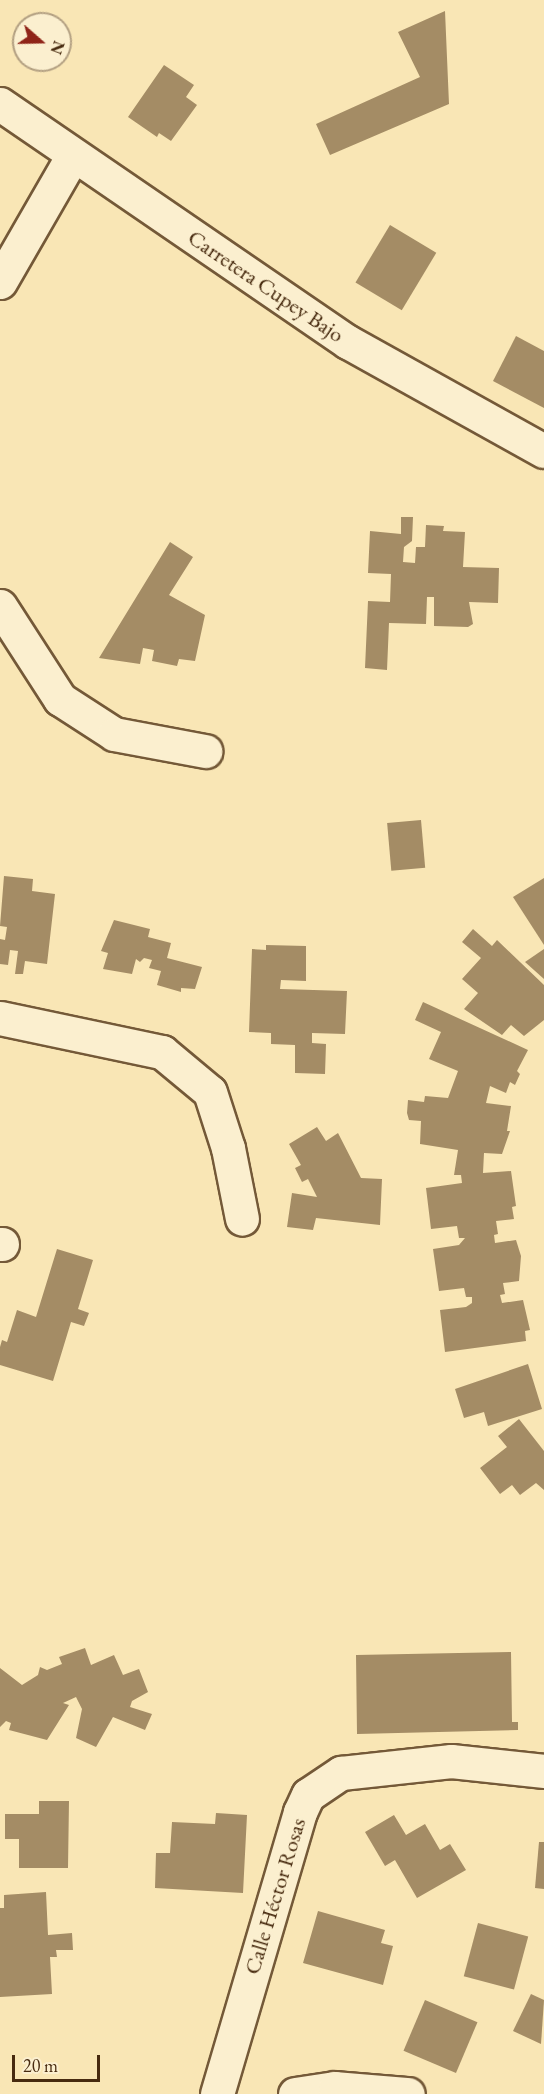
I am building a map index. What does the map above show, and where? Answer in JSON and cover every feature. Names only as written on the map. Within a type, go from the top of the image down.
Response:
[{"type":"street","name":"Carretera Cupey Bajo","points":[[0,104],[348,342],[544,451]]},
{"type":"street","points":[[0,282],[73,155]]},
{"type":"street","points":[[0,606],[60,699],[114,734],[205,751]]},
{"type":"street","points":[[0,1018],[162,1052],[210,1092],[228,1148],[242,1219]]},
{"type":"street","name":"Calle Héctor Rosas","points":[[217,2094],[300,1812],[308,1795],[341,1773],[451,1761],[544,1771]]},
{"type":"street","points":[[295,2094],[335,2088],[408,2094]]},
{"type":"building","points":[[445,11],[449,104],[330,155],[316,124],[420,77],[398,32]]},
{"type":"building","points":[[164,65],[194,85],[186,97],[197,105],[171,141],[159,133],[157,137],[128,117]]},
{"type":"building","points":[[390,225],[436,253],[402,310],[355,282]]},
{"type":"building","points":[[516,336],[544,351],[544,408],[493,381]]},
{"type":"building","points":[[401,517],[413,517],[412,541],[404,547],[403,562],[415,563],[416,547],[425,547],[426,525],[444,526],[443,531],[465,532],[463,567],[499,568],[498,603],[469,602],[473,624],[468,627],[434,626],[434,597],[427,597],[426,624],[389,623],[387,670],[365,668],[368,601],[390,602],[391,574],[368,573],[370,531],[401,534]]},
{"type":"building","points":[[170,542],[193,557],[169,595],[205,615],[195,661],[179,659],[177,666],[152,661],[154,650],[143,648],[140,664],[99,658]]},
{"type":"building","points":[[421,820],[425,868],[391,871],[387,823]]},
{"type":"building","points":[[4,876],[33,879],[32,891],[55,894],[47,964],[25,961],[23,974],[15,974],[18,951],[10,950],[8,965],[0,964],[0,939],[5,940],[7,927],[0,926]]},
{"type":"building","points":[[544,878],[544,945],[513,897]]},
{"type":"building","points":[[114,920],[150,929],[148,937],[171,943],[167,958],[202,967],[195,989],[181,988],[181,992],[157,985],[161,971],[149,968],[152,960],[144,958],[140,962],[136,959],[132,974],[103,969],[108,953],[101,951]]},
{"type":"building","points":[[473,929],[492,946],[497,940],[544,985],[544,1020],[524,1036],[511,1025],[502,1035],[464,1009],[478,993],[462,979],[481,958],[462,942]]},
{"type":"building","points":[[266,945],[306,946],[306,981],[281,980],[280,989],[347,991],[345,1034],[312,1033],[312,1043],[326,1044],[325,1074],[295,1073],[295,1045],[271,1044],[271,1033],[249,1032],[252,949],[266,950]]},
{"type":"building","points":[[544,949],[544,979],[525,962]]},
{"type":"building","points":[[423,1002],[528,1050],[517,1071],[520,1074],[515,1085],[510,1082],[506,1093],[490,1086],[486,1103],[511,1106],[507,1131],[510,1131],[502,1154],[484,1153],[483,1173],[511,1171],[516,1206],[512,1207],[514,1219],[496,1221],[498,1234],[494,1235],[495,1243],[516,1240],[521,1256],[519,1281],[503,1283],[505,1294],[500,1295],[502,1303],[523,1300],[530,1330],[525,1331],[526,1341],[445,1352],[440,1310],[466,1307],[472,1303],[472,1297],[466,1297],[464,1288],[439,1291],[433,1249],[459,1245],[465,1238],[459,1238],[457,1226],[431,1229],[426,1188],[462,1183],[461,1175],[454,1175],[458,1150],[420,1144],[421,1121],[409,1120],[407,1113],[408,1100],[424,1102],[425,1096],[448,1098],[458,1071],[429,1059],[441,1032],[415,1020]]},
{"type":"building","points":[[317,1127],[326,1141],[338,1133],[361,1178],[382,1179],[380,1225],[316,1218],[313,1230],[287,1227],[292,1193],[317,1197],[308,1179],[302,1182],[295,1168],[301,1165],[289,1144]]},
{"type":"building","points":[[57,1249],[93,1260],[78,1309],[89,1313],[84,1326],[71,1322],[53,1381],[0,1365],[0,1347],[2,1340],[7,1342],[17,1310],[36,1317]]},
{"type":"building","points":[[528,1364],[542,1409],[488,1426],[484,1412],[464,1418],[455,1389]]},
{"type":"building","points":[[519,1419],[544,1451],[544,1490],[536,1483],[520,1495],[512,1485],[500,1494],[480,1468],[507,1447],[498,1436]]},
{"type":"building","points":[[85,1648],[91,1665],[114,1655],[123,1675],[139,1669],[148,1692],[132,1701],[130,1707],[152,1714],[145,1730],[113,1717],[96,1747],[76,1738],[82,1709],[76,1697],[63,1703],[69,1705],[47,1740],[9,1730],[11,1723],[6,1721],[0,1727],[0,1668],[22,1685],[38,1675],[40,1667],[47,1670],[62,1664],[59,1657]]},
{"type":"building","points":[[511,1652],[512,1722],[518,1722],[518,1730],[357,1734],[356,1655]]},
{"type":"building","points":[[39,1801],[69,1801],[68,1868],[19,1868],[19,1839],[5,1839],[5,1814],[39,1814]]},
{"type":"building","points":[[216,1813],[247,1815],[243,1893],[155,1888],[156,1853],[170,1853],[172,1822],[215,1824]]},
{"type":"building","points":[[394,1815],[406,1835],[425,1824],[440,1850],[450,1844],[466,1870],[417,1898],[395,1860],[385,1866],[365,1832]]},
{"type":"building","points":[[539,1842],[544,1842],[544,1889],[535,1888]]},
{"type":"building","points":[[46,1892],[48,1935],[72,1933],[73,1950],[56,1950],[57,1957],[50,1957],[52,1994],[0,1997],[0,1908],[4,1908],[4,1895]]},
{"type":"building","points":[[318,1911],[385,1930],[381,1943],[393,1946],[383,1985],[303,1963]]},
{"type":"building","points":[[478,1923],[528,1936],[514,1990],[464,1976]]},
{"type":"building","points":[[531,1994],[544,2000],[541,2044],[513,2031]]},
{"type":"building","points":[[425,2000],[477,2022],[456,2073],[404,2051]]}]
